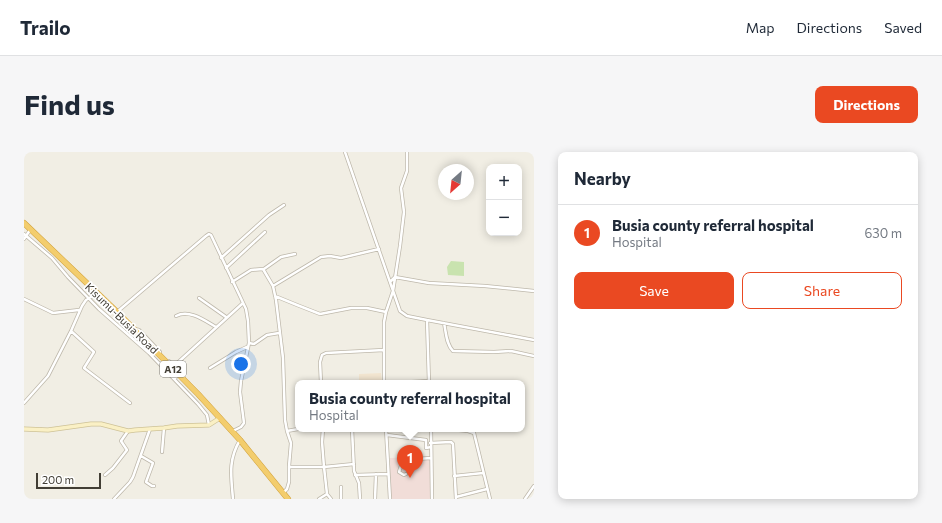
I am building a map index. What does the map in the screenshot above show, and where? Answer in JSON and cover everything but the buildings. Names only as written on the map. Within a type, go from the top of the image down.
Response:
[{"type":"highway","name":"A12","points":[[24,223],[30,230]]},
{"type":"highway","name":"Kisumu-Busia Road","points":[[30,230],[117,312],[179,375],[240,440],[288,499]]},
{"type":"street","points":[[345,152],[400,311],[403,314],[413,318],[534,340]]},
{"type":"street","points":[[384,380],[384,322],[393,291],[403,222],[404,212],[401,188],[407,171],[407,152]]},
{"type":"street","points":[[221,258],[269,215],[284,205]]},
{"type":"street","points":[[30,230],[24,236],[40,247],[52,258],[88,298],[149,353],[198,404],[207,415],[209,425]]},
{"type":"street","points":[[226,268],[265,232]]},
{"type":"street","points":[[117,312],[209,234],[211,235],[246,309],[248,321],[248,345],[240,392],[244,423],[241,427],[232,431]]},
{"type":"street","points":[[273,286],[322,257],[330,256],[341,258],[379,249]]},
{"type":"street","points":[[232,282],[251,270],[263,269],[282,257],[295,254]]},
{"type":"street","points":[[263,269],[265,270],[273,286],[280,332],[287,431],[291,443],[289,482],[284,493],[291,499]]},
{"type":"street","points":[[390,282],[395,277]]},
{"type":"street","points":[[395,277],[429,282],[534,291]]},
{"type":"street","points":[[24,403],[48,376],[72,331],[80,310],[88,298],[97,293]]},
{"type":"street","points":[[275,296],[320,314],[351,308],[367,308],[386,312]]},
{"type":"street","points":[[199,298],[226,317]]},
{"type":"street","points":[[24,299],[53,312],[79,310]]},
{"type":"street","points":[[174,366],[243,303]]},
{"type":"street","points":[[176,316],[182,313],[196,316],[216,327]]},
{"type":"street","points":[[427,320],[429,334],[429,380]]},
{"type":"street","points":[[444,323],[447,340],[453,351],[511,351],[534,356]]},
{"type":"street","points":[[134,329],[136,328],[180,373],[174,379]]},
{"type":"street","points":[[72,331],[94,352],[84,368],[130,403]]},
{"type":"street","points":[[210,368],[248,345],[254,344],[267,335],[280,332]]},
{"type":"street","points":[[321,380],[320,362],[322,355],[326,353],[384,350]]},
{"type":"street","points":[[24,429],[48,430],[100,424],[128,431],[177,426],[209,425],[220,418]]},
{"type":"street","points":[[162,452],[164,428]]},
{"type":"street","points":[[114,499],[130,482],[150,429]]},
{"type":"street","points":[[287,431],[295,430]]},
{"type":"street","points":[[105,475],[113,468],[127,450],[121,441],[128,431]]},
{"type":"street","points":[[323,432],[322,442],[327,494],[331,499]]},
{"type":"street","points":[[352,432],[355,475],[359,483],[360,499]]},
{"type":"street","points":[[386,432],[390,499]]},
{"type":"street","points":[[431,432],[432,499]]},
{"type":"street","points":[[472,432],[474,433],[490,499]]},
{"type":"street","points":[[387,435],[426,440],[426,448],[431,447]]},
{"type":"street","points":[[233,499],[231,463],[235,448],[240,440]]},
{"type":"street","points":[[430,443],[453,443],[456,498],[487,489]]},
{"type":"street","points":[[141,456],[153,463],[146,482],[154,486]]},
{"type":"street","points":[[406,474],[404,475],[399,472],[403,460],[431,458]]},
{"type":"street","points":[[289,467],[324,467],[354,464]]},
{"type":"street","points":[[454,476],[483,473]]},
{"type":"street","points":[[375,499],[376,474]]},
{"type":"street","points":[[355,475],[388,474]]},
{"type":"street","points":[[525,499],[534,486]]},
{"type":"street","points":[[341,487],[341,499]]},
{"type":"street","points":[[319,499],[327,494]]},
{"type":"shaded area","points":[[381,373],[382,380],[359,380],[359,374]]},
{"type":"shaded area","points":[[430,456],[431,499],[390,499],[390,458]]},
{"type":"green space","points":[[451,261],[464,262],[464,276],[448,275],[447,267]]},
{"type":"place","name":"Busia county referral hospital","points":[[410,478]]}]
